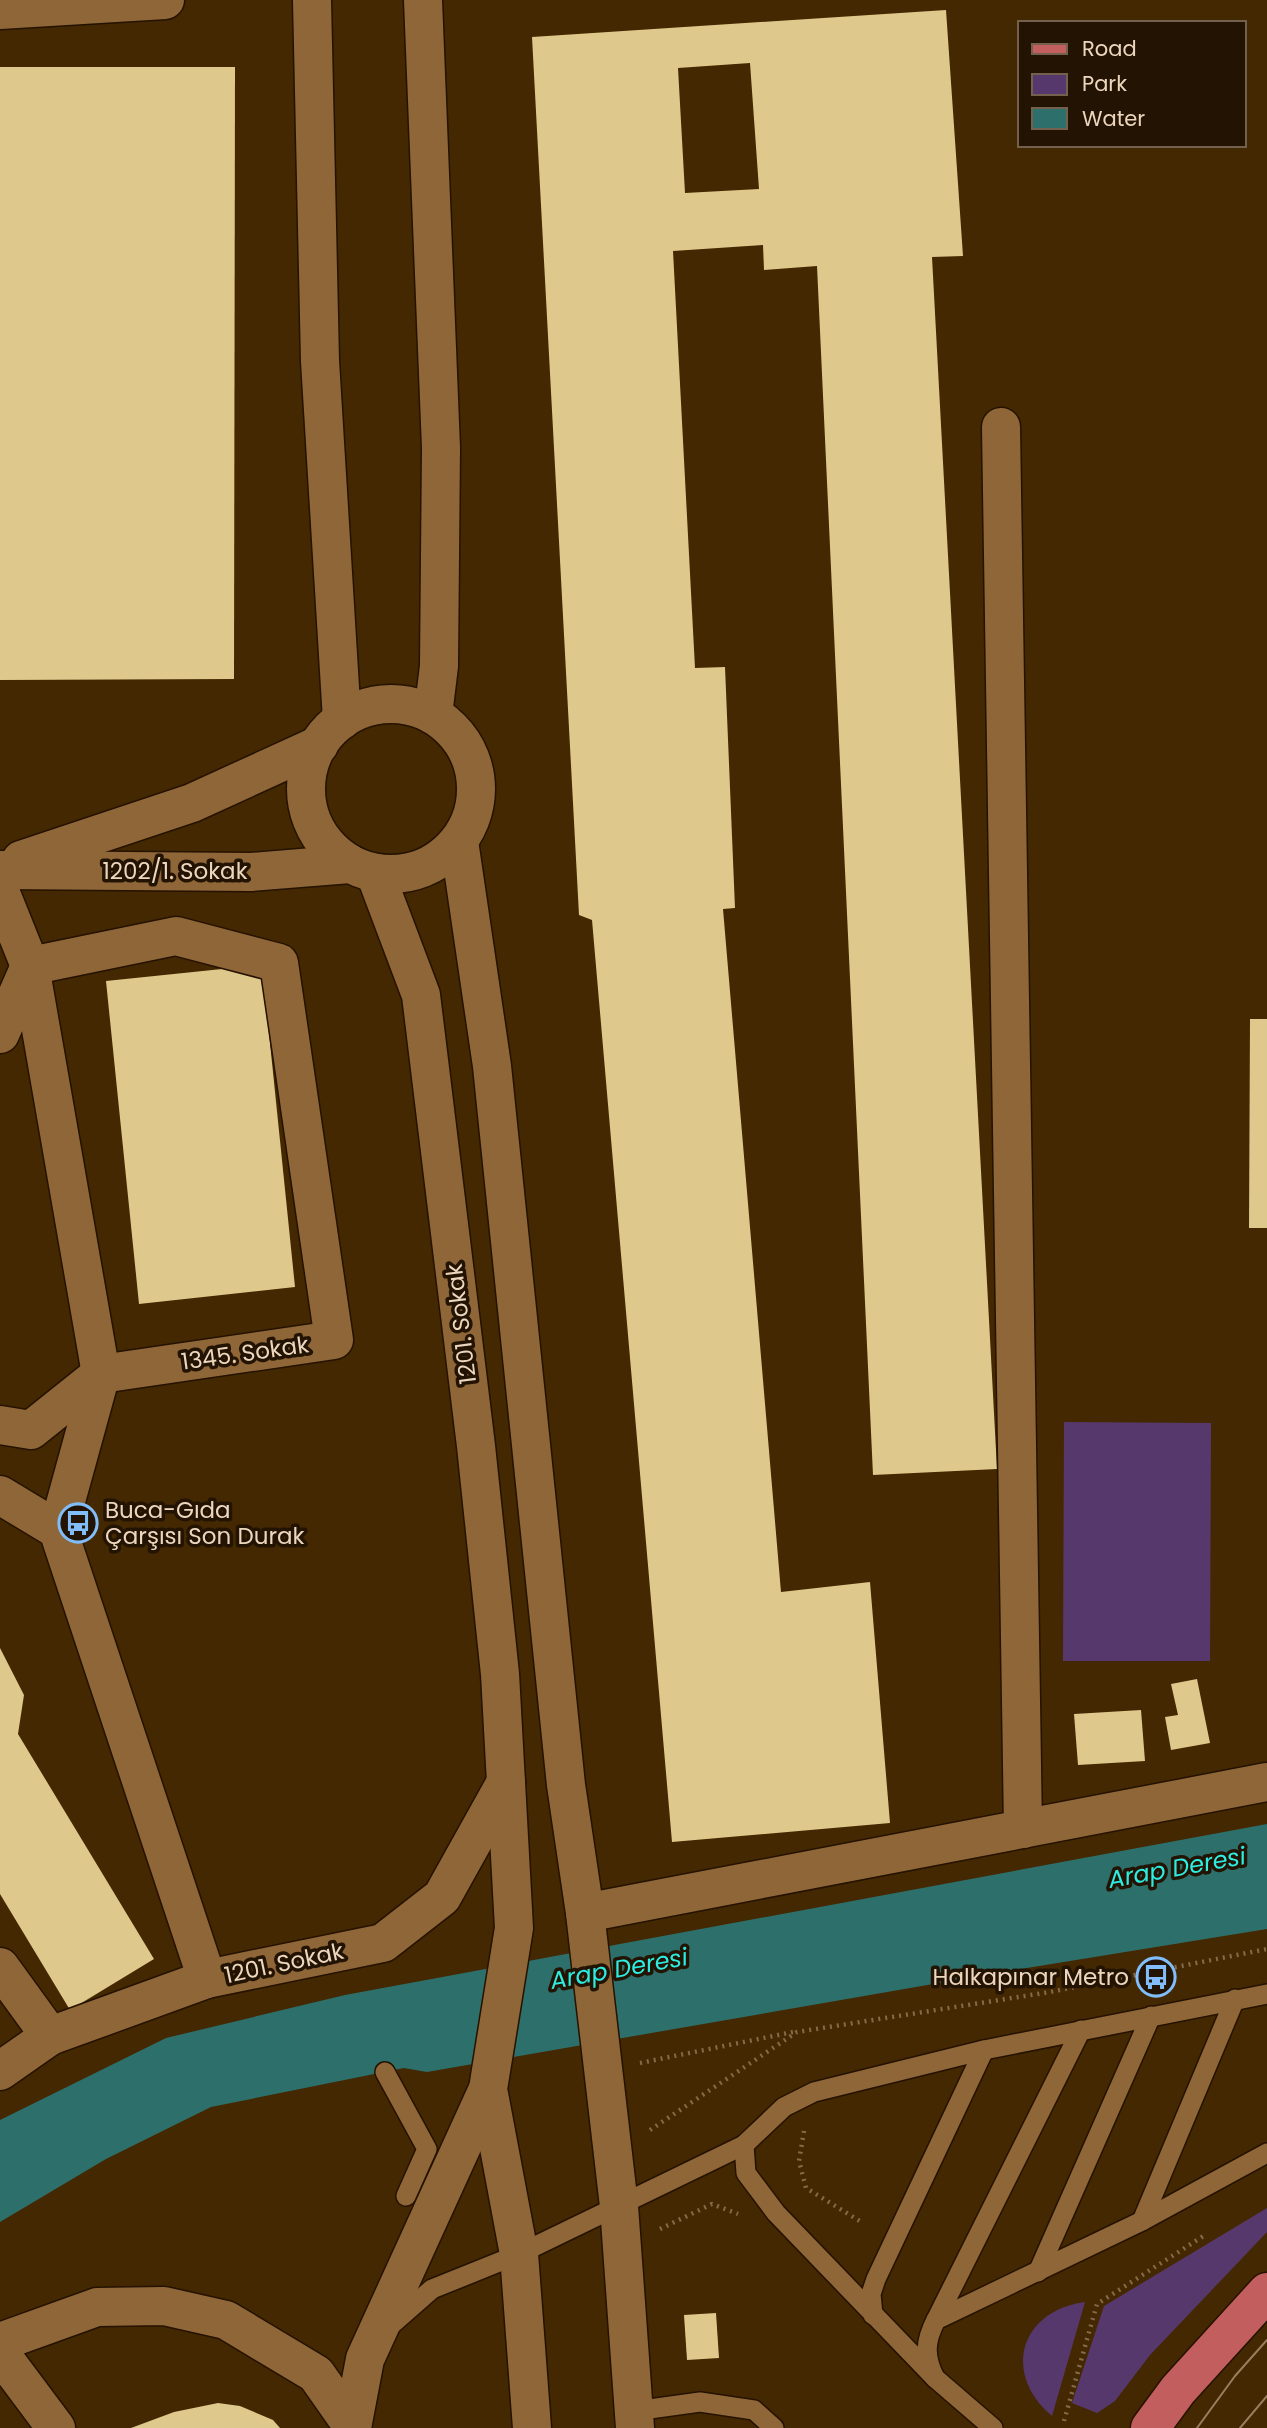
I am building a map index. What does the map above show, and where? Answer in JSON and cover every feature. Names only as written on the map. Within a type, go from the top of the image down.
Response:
[{"type":"main road","points":[[1150,2428],[1178,2390],[1267,2292]]},
{"type":"street","points":[[0,10],[61,3],[165,0]]},
{"type":"street","points":[[0,869],[192,803],[330,732],[363,708],[387,704],[411,706],[433,715],[456,733],[471,758],[477,786],[473,815],[459,841],[443,858],[422,869],[399,874],[363,869],[328,847],[313,824],[306,797],[308,770],[330,732],[312,0]]},
{"type":"street","points":[[423,0],[441,448],[439,666],[433,715]]},
{"type":"street","points":[[1001,427],[1023,1829]]},
{"type":"street","points":[[459,841],[492,1066],[565,1772],[585,1913],[601,2071],[619,2206],[635,2419]]},
{"type":"street","name":"1202/1. Sokak","points":[[0,869],[251,872],[363,869]]},
{"type":"street","name":"1201. Sokak","points":[[363,869],[421,995],[476,1446],[500,1674],[514,1928],[488,2089],[519,2254],[532,2428]]},
{"type":"street","points":[[0,891],[30,966],[101,1374],[58,1530],[207,1979]]},
{"type":"street","name":"1345. Sokak","points":[[30,966],[176,936],[279,962],[334,1340],[101,1374]]},
{"type":"street","points":[[0,1034],[30,966]]},
{"type":"street","points":[[0,1425],[31,1430],[101,1374]]},
{"type":"street","points":[[0,1495],[58,1530]]},
{"type":"street","name":"1201. Sokak","points":[[0,2071],[50,2036],[207,1979],[383,1943],[442,1897],[506,1782]]},
{"type":"street","points":[[585,1913],[1267,1782]]},
{"type":"street","points":[[0,1967],[50,2036]]},
{"type":"street","points":[[352,2426],[365,2359],[488,2089]]},
{"type":"street","points":[[0,2342],[97,2307],[164,2306],[226,2319],[316,2374],[352,2426]]},
{"type":"street","points":[[0,2353],[56,2428]]},
{"type":"lane","points":[[365,2359],[397,2318],[432,2289],[519,2254],[744,2145],[784,2107],[814,2092],[984,2050],[1267,1994]]},
{"type":"lane","points":[[1142,2221],[1235,1999]]},
{"type":"lane","points":[[1038,2272],[1151,2016]]},
{"type":"lane","points":[[935,2378],[925,2351],[928,2335],[1081,2030]]},
{"type":"lane","points":[[873,2315],[871,2294],[876,2279],[984,2050]]},
{"type":"lane","points":[[386,2072],[427,2149],[406,2196]]},
{"type":"lane","points":[[744,2145],[746,2173],[776,2213],[935,2378],[993,2428]]},
{"type":"lane","points":[[936,2320],[1142,2221],[1267,2153]]},
{"type":"lane","points":[[635,2419],[701,2402],[754,2410],[775,2428]]},
{"type":"path","points":[[601,2071],[797,2032],[1050,1992],[1267,1949]]},
{"type":"path","points":[[612,2155],[797,2032]]},
{"type":"path","points":[[804,2130],[799,2161],[806,2188],[863,2223]]},
{"type":"path","points":[[658,2230],[712,2204],[739,2214],[747,2222]]},
{"type":"path","points":[[1064,2421],[1097,2304],[1205,2235]]},
{"type":"green space","points":[[1064,1422],[1211,1423],[1210,1661],[1063,1661]]},
{"type":"green space","points":[[1267,2208],[1267,2232],[1150,2355],[1115,2401],[1097,2413],[1072,2403],[1104,2306]]},
{"type":"green space","points":[[1085,2302],[1052,2416],[1036,2399],[1027,2382],[1023,2364],[1025,2347],[1032,2331],[1045,2318],[1063,2308]]},
{"type":"water","name":"Arap Deresi","points":[[1267,1824],[1267,1929],[427,2072],[404,2068],[211,2107],[106,2159],[0,2222],[0,2120],[166,2038],[345,1995]]},
{"type":"building","points":[[946,10],[963,256],[932,257],[997,1469],[873,1475],[817,266],[764,270],[763,245],[673,251],[695,668],[725,667],[735,908],[723,909],[781,1592],[870,1582],[890,1823],[672,1842],[592,920],[579,915],[532,37]],"holes":[[[750,63],[759,189],[685,193],[678,68]]]},
{"type":"building","points":[[0,67],[235,67],[234,679],[0,680]]},
{"type":"building","points":[[262,965],[295,1287],[139,1304],[106,981]]},
{"type":"building","points":[[1250,1019],[1267,1019],[1267,1228],[1249,1228]]},
{"type":"building","points":[[0,1648],[24,1695],[18,1734],[154,1959],[70,2010],[0,1894]]},
{"type":"building","points":[[1197,1679],[1210,1743],[1171,1750],[1165,1717],[1178,1715],[1171,1684]]},
{"type":"building","points":[[1141,1710],[1145,1761],[1078,1765],[1074,1714]]},
{"type":"building","points":[[716,2313],[719,2358],[687,2360],[684,2315]]},
{"type":"building","points":[[218,2403],[240,2406],[273,2420],[280,2428],[131,2428],[174,2412]]},
{"type":"tram line","points":[[1197,2428],[1235,2376],[1267,2340]]},
{"type":"tram line","points":[[1240,2428],[1267,2396]]},
{"type":"place","name":"Buca-Gıda Çarşısı Son Durak","points":[[78,1523]]},
{"type":"place","name":"Halkapınar Metro","points":[[1156,1977]]}]
